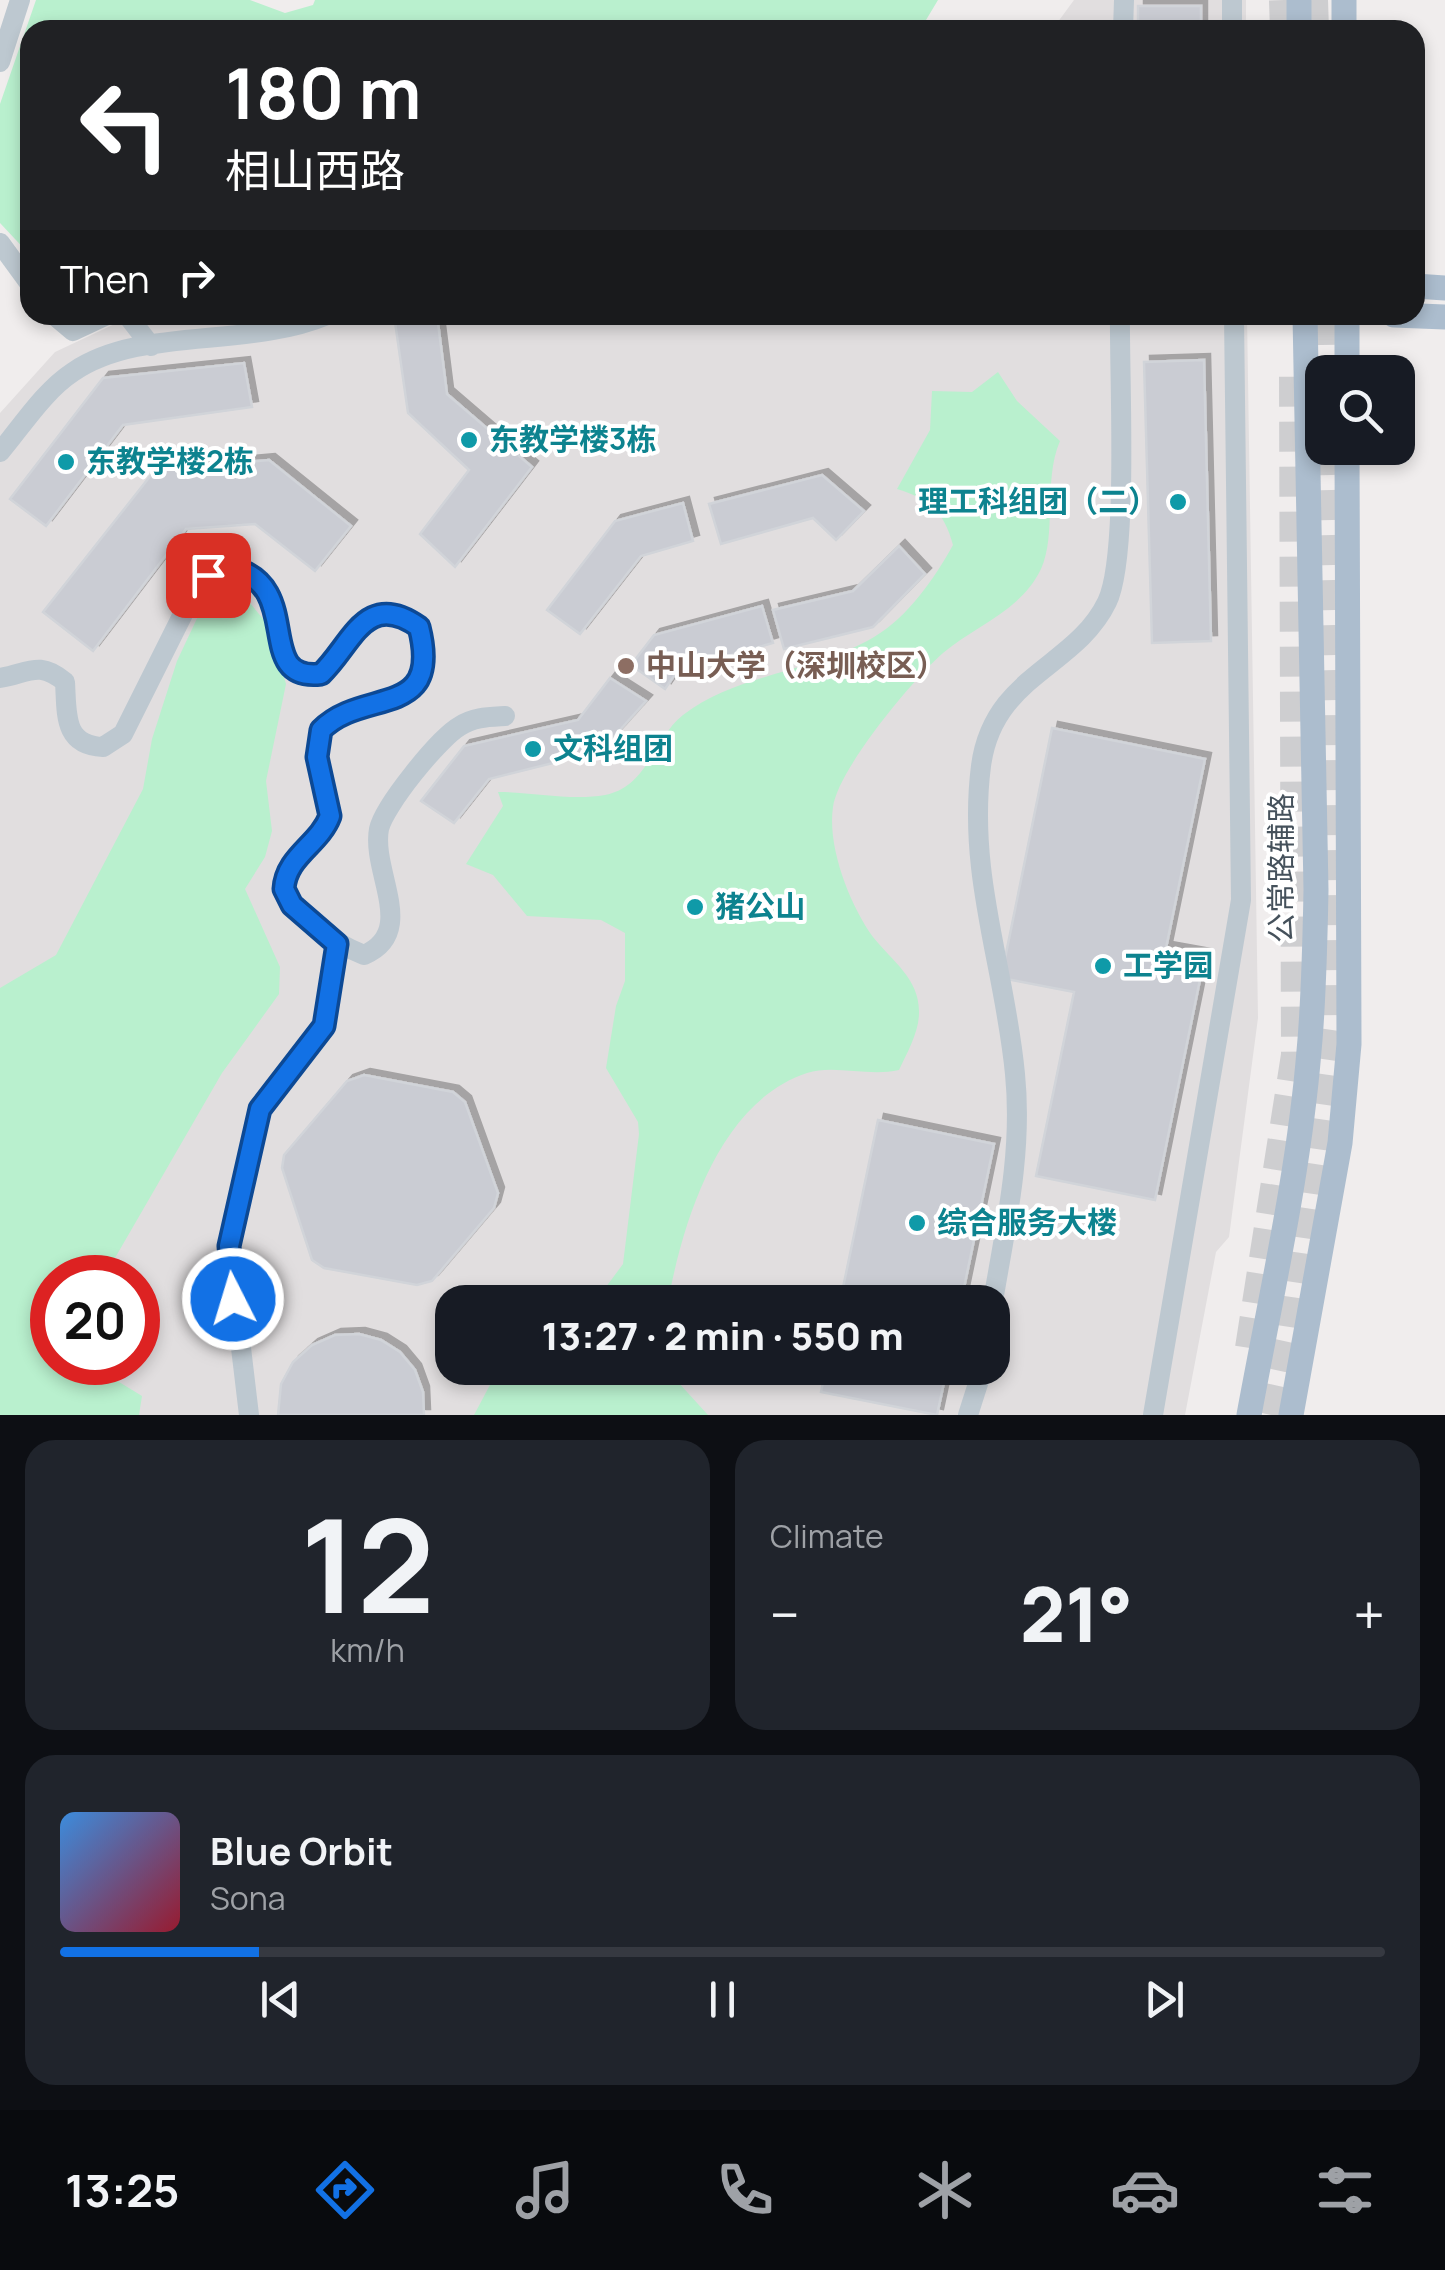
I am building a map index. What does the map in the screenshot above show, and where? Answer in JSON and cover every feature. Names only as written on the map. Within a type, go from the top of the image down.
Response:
[{"type":"main road","name":"公常路辅路","points":[[1249,1415],[1289,1198],[1309,1054],[1314,972],[1316,890],[1305,325]]},
{"type":"main road","points":[[1346,325],[1347,355]]},
{"type":"main road","points":[[1291,1415],[1340,1143],[1349,1044],[1347,465]]},
{"type":"lane","points":[[0,62],[20,0]]},
{"type":"lane","points":[[0,243],[20,270]]},
{"type":"lane","points":[[135,325],[152,346]]},
{"type":"lane","points":[[0,452],[73,371],[114,352],[258,336],[294,325]]},
{"type":"lane","points":[[996,1285],[1018,1156],[1015,1075],[987,925],[975,825],[982,760],[998,716],[1022,684],[1091,627],[1109,600],[1118,544],[1120,325]]},
{"type":"lane","points":[[1153,1415],[1241,900],[1234,325]]},
{"type":"lane","points":[[0,678],[33,666],[57,675],[65,682],[68,729],[78,741],[103,747],[123,734],[192,598],[220,568],[248,572],[266,586],[286,659],[294,670],[307,676],[321,674],[353,629],[373,618],[405,617],[419,627],[425,652],[417,682],[392,700],[345,712],[321,730],[317,745],[330,816],[318,836],[290,866],[284,889],[292,905],[337,944],[364,955],[378,949],[388,937],[392,921],[378,832],[392,801],[457,726],[482,717],[505,716]]},
{"type":"lane","points":[[249,1415],[229,1246],[260,1109],[324,1026],[337,944]]},
{"type":"lane","points":[[968,1415],[977,1385]]},
{"type":"shaded area","points":[[1074,0],[1246,0],[1246,20],[1059,20]]},
{"type":"shaded area","name":"中山大学（深圳校区）","points":[[113,325],[1247,325],[1258,1018],[1229,1237],[1216,1252],[1185,1415],[0,1415],[0,413],[55,352]]},
{"type":"green space","points":[[36,0],[250,0],[285,13],[313,5],[315,0],[938,0],[926,20],[29,20]]},
{"type":"green space","points":[[20,46],[20,244],[0,223],[0,104]]},
{"type":"green space","points":[[998,372],[1017,401],[1060,441],[1052,473],[1046,555],[1022,596],[943,653],[914,682],[862,748],[838,790],[833,807],[833,840],[856,909],[915,990],[918,1020],[909,1050],[899,1070],[817,1071],[776,1088],[750,1110],[710,1168],[695,1202],[672,1285],[607,1285],[623,1264],[639,1134],[638,1122],[606,1068],[616,1006],[625,981],[625,933],[601,920],[527,916],[493,875],[466,864],[503,806],[498,792],[579,797],[620,790],[641,772],[673,724],[705,701],[752,681],[851,649],[898,619],[929,584],[953,545],[934,508],[897,489],[930,430],[932,391],[972,392]]},
{"type":"green space","points":[[218,593],[245,597],[269,626],[286,684],[266,781],[272,831],[265,857],[245,889],[280,967],[279,994],[222,1073],[117,1255],[30,1255],[30,1385],[124,1385],[142,1396],[139,1415],[0,1415],[0,988],[56,955],[143,789],[152,739],[177,661],[200,612]]},
{"type":"green space","points":[[490,1385],[681,1385],[708,1415],[474,1415]]},
{"type":"building","points":[[1138,6],[1201,6],[1201,20],[1138,20]]},
{"type":"building","name":"东教学楼3栋","points":[[395,325],[438,325],[447,394],[532,467],[455,567],[420,534],[469,470],[408,413]]},
{"type":"building","name":"理工科组团（二）","points":[[1204,360],[1211,641],[1152,643],[1144,362]]},
{"type":"building","name":"东教学楼2栋","points":[[244,363],[252,407],[123,425],[46,526],[10,499],[103,378]]},
{"type":"building","points":[[269,460],[351,526],[315,571],[255,524],[186,529],[93,651],[43,612],[155,470]]},
{"type":"building","points":[[822,475],[864,511],[836,540],[813,518],[721,544],[709,504]]},
{"type":"building","points":[[683,503],[693,541],[641,556],[580,634],[547,610],[615,521]]},
{"type":"building","points":[[899,546],[925,574],[873,627],[784,649],[773,610],[853,591]]},
{"type":"building","name":"文科组团","points":[[762,606],[773,643],[678,670],[665,689],[631,665],[654,635]]},
{"type":"building","name":"文科组团","points":[[610,678],[646,701],[601,751],[489,779],[454,823],[421,801],[464,746],[578,720]]},
{"type":"building","name":"工学园","points":[[1052,728],[1205,759],[1166,948],[1205,955],[1155,1200],[1036,1176],[1074,992],[1001,978]]},
{"type":"building","points":[[364,1075],[453,1092],[465,1102],[498,1193],[494,1208],[432,1281],[417,1285],[324,1268],[312,1260],[282,1168],[284,1155],[347,1081]]},
{"type":"building","name":"综合服务大楼","points":[[878,1120],[994,1144],[965,1285],[844,1285]]},
{"type":"building","points":[[359,1334],[381,1340],[400,1352],[415,1370],[423,1392],[424,1415],[278,1415],[281,1384],[293,1362],[312,1345],[335,1335]]},
{"type":"building","points":[[822,1385],[943,1385],[937,1415],[821,1392]]},
{"type":"tunnel","points":[[1284,0],[1285,20]]},
{"type":"tunnel","points":[[1313,0],[1314,20]]},
{"type":"tunnel","points":[[1321,325],[1322,355]]},
{"type":"tunnel","points":[[1250,1348],[1296,1055],[1294,368]]},
{"type":"tunnel","points":[[1271,1415],[1288,1339],[1333,1030],[1332,710],[1325,465]]},
{"type":"place","name":"东教学楼3栋","points":[[469,440]]},
{"type":"place","name":"东教学楼2栋","points":[[66,462]]},
{"type":"place","name":"理工科组团（二）","points":[[1178,502]]},
{"type":"place","name":"中山大学（深圳校区）","points":[[626,666]]},
{"type":"place","name":"文科组团","points":[[533,749]]},
{"type":"place","name":"猪公山","points":[[695,907]]},
{"type":"place","name":"工学园","points":[[1103,966]]},
{"type":"place","name":"综合服务大楼","points":[[917,1223]]},
{"type":"route","points":[[208,575],[220,568],[232,568],[260,578],[271,599],[286,659],[294,670],[307,676],[321,674],[328,668],[353,629],[373,618],[405,617],[419,627],[425,652],[417,682],[403,696],[382,705],[345,712],[321,730],[317,757],[330,816],[318,836],[290,866],[284,889],[292,905],[337,944],[330,1009],[324,1026],[260,1109],[229,1246],[233,1299]]}]
